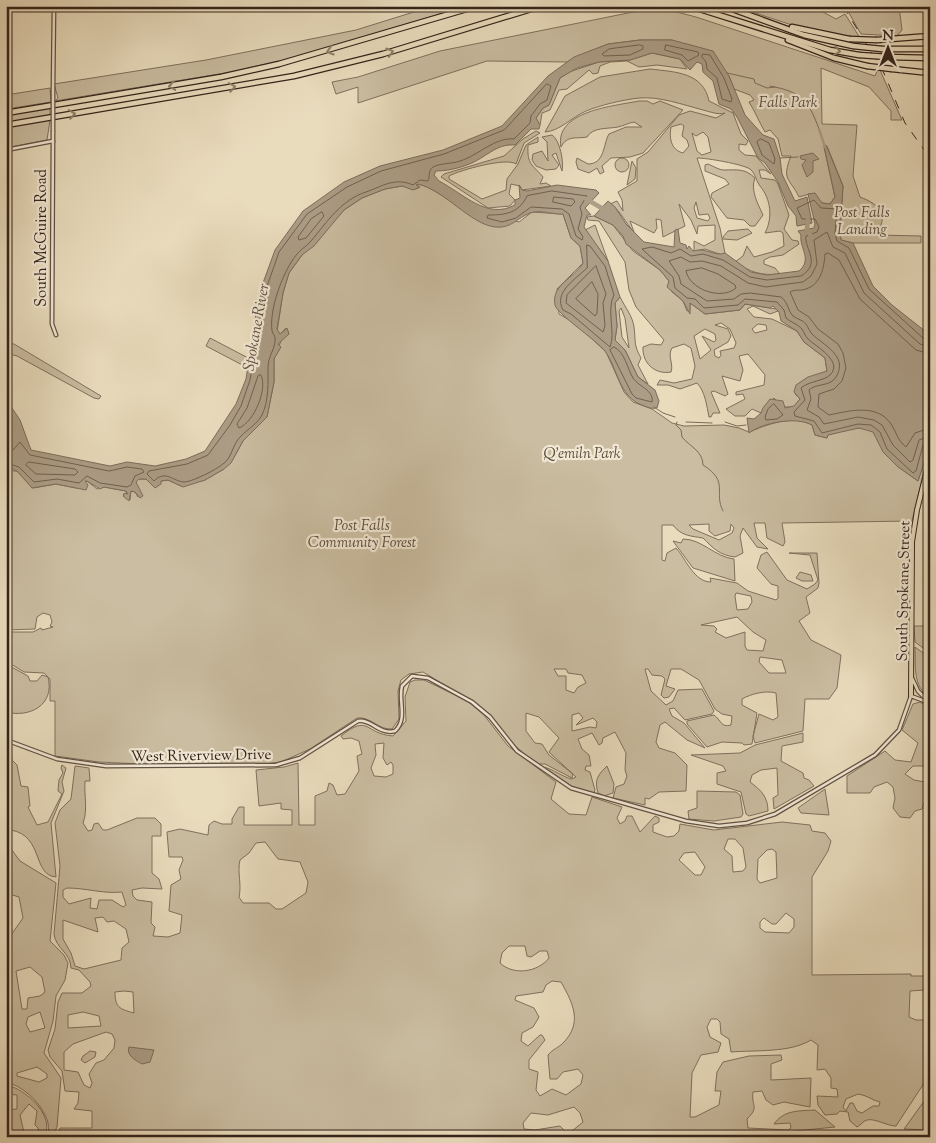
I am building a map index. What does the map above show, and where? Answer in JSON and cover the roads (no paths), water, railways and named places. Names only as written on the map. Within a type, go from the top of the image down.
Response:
[{"type":"highway","points":[[6,113],[204,80],[280,64],[477,6]]},
{"type":"highway","points":[[6,125],[294,76],[383,54],[541,6]]},
{"type":"highway","points":[[690,6],[830,50],[859,55],[930,58]]},
{"type":"highway","points":[[724,6],[808,32],[849,39],[877,40],[930,36]]},
{"type":"highway","points":[[724,6],[804,34],[854,46],[882,49],[930,50]]},
{"type":"highway","points":[[752,26],[834,58],[867,66],[930,73]]},
{"type":"main road","name":"South Spokane Street","points":[[911,696],[912,542],[917,510],[930,458]]},
{"type":"street","name":"South McGuire Road","points":[[54,6],[52,324],[56,335]]},
{"type":"street","points":[[6,150],[52,141]]},
{"type":"street","name":"West Riverview Drive","points":[[6,740],[57,759],[106,766],[276,766],[300,758],[358,721],[365,721],[382,731],[395,730],[399,726],[402,717],[402,686],[412,676],[422,675],[472,702],[490,717],[517,751],[571,788],[686,821],[710,825],[732,825],[775,814],[875,755],[899,730],[911,696]]},
{"type":"street","points":[[912,678],[918,691],[930,703]]},
{"type":"street","points":[[911,696],[930,703]]},
{"type":"water","name":"Spokane River","points":[[640,40],[672,40],[713,51],[729,76],[745,115],[763,135],[774,139],[780,158],[782,174],[795,201],[807,197],[812,223],[797,226],[796,216],[788,206],[778,182],[765,163],[758,158],[731,109],[719,104],[713,81],[703,72],[702,64],[697,62],[690,70],[680,59],[652,53],[630,60],[599,62],[577,68],[560,78],[549,105],[543,108],[536,118],[540,125],[539,129],[531,129],[515,145],[494,150],[465,166],[436,171],[434,175],[439,181],[476,204],[495,209],[505,209],[515,205],[515,200],[520,198],[519,185],[522,190],[527,191],[557,185],[596,190],[599,193],[585,208],[591,215],[587,215],[584,227],[608,261],[620,297],[615,303],[617,326],[615,340],[625,350],[638,377],[655,390],[659,401],[657,408],[642,405],[628,396],[605,351],[562,314],[555,305],[555,298],[560,286],[583,263],[580,246],[571,238],[563,214],[534,212],[525,215],[510,225],[495,227],[476,220],[438,193],[418,184],[416,185],[420,187],[413,190],[402,186],[385,189],[362,198],[344,210],[314,246],[302,255],[289,273],[283,293],[277,329],[280,334],[287,328],[289,334],[278,344],[281,347],[274,359],[274,382],[267,417],[243,441],[231,463],[224,469],[205,480],[183,487],[168,480],[161,481],[161,484],[155,488],[146,479],[139,479],[136,482],[143,496],[140,498],[135,492],[131,491],[129,501],[123,496],[125,493],[128,494],[126,491],[104,487],[100,489],[87,481],[85,481],[88,485],[86,490],[56,484],[32,488],[17,471],[6,467],[6,446],[12,441],[9,436],[6,436],[6,399],[20,420],[31,450],[110,466],[127,462],[155,466],[186,459],[205,451],[236,404],[246,379],[259,294],[275,250],[303,211],[344,182],[380,166],[443,150],[502,126],[548,76],[574,57],[608,44]]},
{"type":"water","points":[[826,145],[843,186],[841,240],[853,243],[873,286],[892,305],[930,335],[930,445],[918,481],[898,467],[883,452],[873,432],[859,428],[828,435],[827,438],[815,435],[812,425],[805,422],[788,421],[762,426],[749,433],[747,418],[754,419],[761,413],[770,399],[783,401],[785,408],[794,406],[800,399],[794,392],[796,385],[808,377],[827,371],[825,358],[804,342],[797,331],[781,321],[779,312],[773,306],[770,308],[745,304],[740,310],[705,314],[690,303],[690,314],[683,301],[667,287],[669,281],[660,270],[626,244],[623,236],[613,225],[594,216],[608,201],[615,207],[626,224],[644,242],[674,247],[675,230],[678,229],[680,243],[686,245],[687,249],[689,246],[693,251],[702,250],[718,254],[725,253],[751,272],[767,275],[799,271],[803,267],[805,258],[801,235],[798,231],[814,228],[815,224],[808,194],[815,193],[822,203],[830,204],[835,197],[824,146]]},
{"type":"water","points":[[813,153],[819,159],[813,161],[813,172],[807,177],[802,165],[806,160],[801,159],[800,156]]},
{"type":"water","points":[[129,1047],[154,1050],[150,1062],[142,1064],[134,1059],[130,1055]]},
{"type":"waterway","points":[[727,73],[754,79],[755,83],[767,88],[775,87]]},
{"type":"waterway","points":[[770,86],[789,91],[802,99],[811,110],[819,129]]},
{"type":"waterway","points":[[819,129],[825,147]]},
{"type":"waterway","points":[[780,158],[798,157]]},
{"type":"waterway","points":[[586,199],[605,210]]},
{"type":"waterway","points":[[808,219],[807,229],[810,234]]},
{"type":"waterway","points":[[654,407],[663,413],[675,417]]},
{"type":"waterway","points":[[677,422],[676,425],[681,430],[682,437],[698,452],[703,465],[711,471],[719,482],[719,498],[723,511]]},
{"type":"waterway","points":[[686,422],[712,423]]},
{"type":"waterway","points":[[725,422],[737,426],[746,425]]},
{"type":"railway","points":[[843,6],[883,71],[905,123],[930,158]]},
{"type":"park label","name":"Falls Park","points":[[788,102]]},
{"type":"park label","name":"Post Falls Landing","points":[[862,220]]},
{"type":"park label","name":"Q'emiln Park","points":[[582,453]]},
{"type":"park label","name":"Post Falls Community Forest","points":[[362,534]]}]
